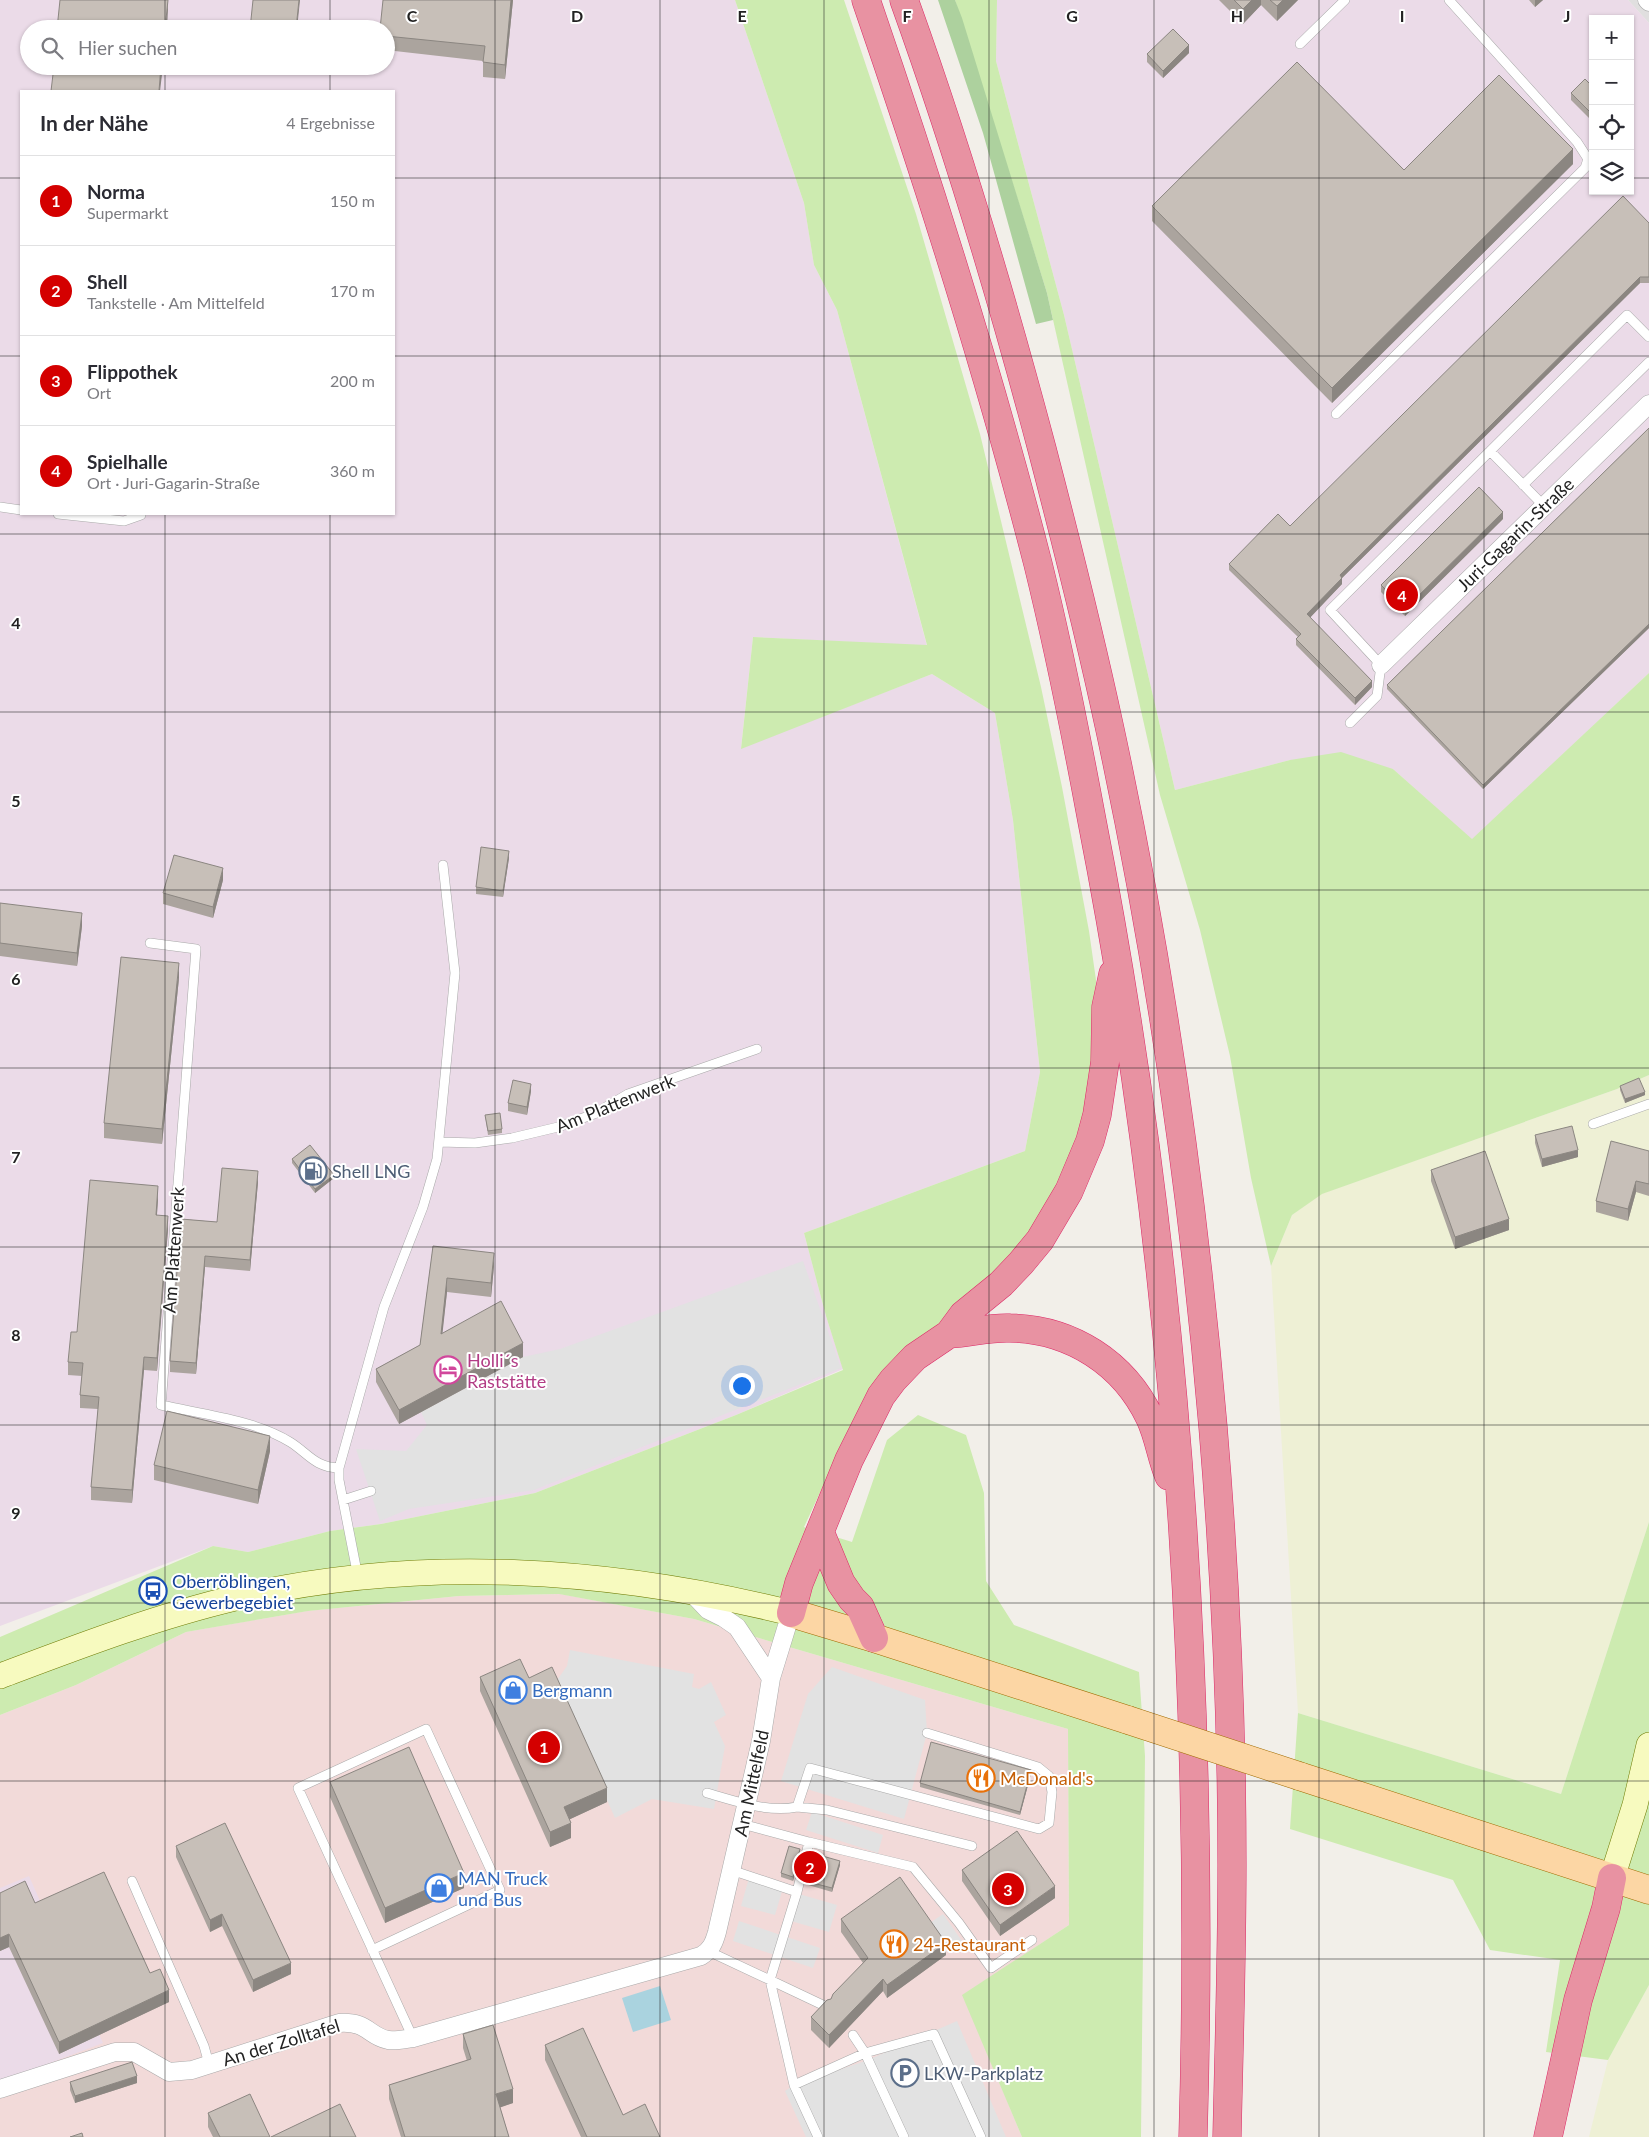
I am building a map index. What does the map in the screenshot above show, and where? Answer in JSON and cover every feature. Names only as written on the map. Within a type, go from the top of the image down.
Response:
[{"type":"highway","points":[[866,0],[932,192],[986,369],[1036,559],[1075,732],[1117,955],[1142,1119],[1165,1304],[1183,1506],[1192,1687],[1196,1840],[1196,2018],[1192,2137]]},
{"type":"highway","points":[[904,0],[992,269],[1068,547],[1109,724],[1138,868],[1170,1067],[1201,1311],[1213,1429],[1224,1594],[1232,1860],[1228,2137]]},
{"type":"highway","points":[[791,1613],[799,1583],[857,1442],[881,1396],[915,1357],[950,1334],[963,1314],[1001,1284],[1040,1240],[1081,1167],[1092,1133],[1102,1089],[1106,1007],[1117,955]]},
{"type":"highway","points":[[950,1334],[1008,1328],[1029,1329],[1068,1339],[1103,1359],[1118,1372],[1142,1403],[1158,1440],[1163,1461],[1183,1506]]},
{"type":"highway","points":[[820,1532],[841,1583],[860,1607],[874,1638]]},
{"type":"highway","points":[[1548,2137],[1578,2000],[1606,1908],[1612,1878]]},
{"type":"main road","points":[[0,1676],[159,1619],[208,1605],[295,1586],[358,1577],[438,1571],[512,1572],[580,1577],[691,1592],[791,1613],[1128,1720],[1649,1890]]},
{"type":"main road","points":[[1612,1878],[1635,1806],[1649,1744]]},
{"type":"street","name":"Juri-Gagarin-Straße","points":[[1382,665],[1649,404]]},
{"type":"street","points":[[691,1592],[708,1610],[736,1627],[772,1678]]},
{"type":"street","name":"Am Mittelfeld","points":[[708,1951],[713,1945],[717,1932],[761,1741],[772,1678],[791,1613]]},
{"type":"street","name":"An der Zolltafel","points":[[0,2089],[115,2052],[134,2052],[170,2072],[180,2072],[339,2023],[351,2022],[363,2025],[387,2040],[413,2038],[596,1987],[700,1956],[708,1951]]},
{"type":"lane","points":[[1300,44],[1345,0]]},
{"type":"lane","points":[[1336,414],[1585,168],[1588,159],[1577,142],[1449,0]]},
{"type":"lane","points":[[1350,723],[1377,696],[1382,665],[1330,610],[1627,315],[1649,337]]},
{"type":"lane","points":[[1523,485],[1649,362]]},
{"type":"lane","points":[[1490,451],[1544,506]]},
{"type":"lane","points":[[0,507],[20,510]]},
{"type":"lane","points":[[67,515],[124,521],[141,516]]},
{"type":"lane","points":[[358,1577],[339,1468],[384,1307],[432,1180],[440,1142],[455,973],[442,865]]},
{"type":"lane","name":"Am Plattenwerk","points":[[150,942],[196,949],[161,1405],[263,1428],[290,1442],[312,1460],[327,1467],[339,1468]]},
{"type":"lane","name":"Am Plattenwerk","points":[[440,1142],[476,1143],[512,1138],[558,1127],[594,1114],[628,1094],[757,1049]]},
{"type":"lane","points":[[1594,1124],[1649,1104]]},
{"type":"lane","points":[[344,1500],[371,1491]]},
{"type":"lane","points":[[372,1950],[500,1890],[426,1729],[298,1788],[372,1950],[413,2038]]},
{"type":"lane","points":[[797,1807],[810,1768],[1039,1829],[1049,1823],[1052,1792],[1049,1776],[1038,1767],[928,1733]]},
{"type":"lane","points":[[707,1794],[747,1804],[784,1810],[797,1807],[827,1810],[972,1846]]},
{"type":"lane","points":[[742,1824],[913,1867],[959,1923],[991,1968],[1032,1940]]},
{"type":"lane","points":[[809,1842],[797,1892],[770,1980],[794,2085],[818,2137]]},
{"type":"lane","points":[[731,1870],[797,1892]]},
{"type":"lane","points":[[132,1881],[204,2046],[210,2064]]},
{"type":"lane","points":[[708,1951],[827,2007]]},
{"type":"lane","points":[[794,2085],[865,2053],[934,2034],[981,2137]]},
{"type":"lane","points":[[853,2035],[865,2053],[904,2137]]},
{"type":"shaded area","points":[[0,0],[735,0],[804,203],[814,265],[837,310],[927,646],[753,637],[741,748],[932,674],[995,713],[1013,820],[1040,1072],[1025,1151],[804,1233],[826,1316],[843,1369],[736,1415],[535,1493],[381,1524],[330,1531],[248,1552],[213,1546],[0,1626]]},
{"type":"shaded area","points":[[997,0],[1628,0],[1649,23],[1649,673],[1472,840],[1393,769],[1290,760],[1175,790],[1064,315],[996,61]]},
{"type":"shaded area","points":[[1628,0],[1649,0],[1649,23]]},
{"type":"shaded area","points":[[803,1261],[841,1368],[534,1490],[409,1509],[380,1521],[356,1449],[406,1451],[427,1425],[421,1412],[523,1357],[560,1349]]},
{"type":"shaded area","points":[[560,1594],[694,1619],[1068,1729],[1069,1925],[963,1995],[1022,2137],[0,2137],[0,1715],[76,1685],[186,1632],[307,1611],[459,1596]]},
{"type":"shaded area","points":[[570,1650],[694,1674],[692,1687],[699,1689],[711,1682],[726,1715],[714,1722],[725,1746],[714,1809],[652,1799],[615,1818],[555,1683],[567,1666]]},
{"type":"shaded area","points":[[832,1667],[925,1700],[927,1733],[904,1819],[781,1781],[808,1694]]},
{"type":"shaded area","points":[[812,1812],[883,1835],[878,1853],[806,1830]]},
{"type":"shaded area","points":[[29,1876],[103,2043],[0,2082],[0,1888]]},
{"type":"shaded area","points":[[749,1878],[783,1888],[775,1915],[741,1906]]},
{"type":"shaded area","points":[[799,1894],[837,1905],[829,1932],[791,1921]]},
{"type":"shaded area","points":[[943,1914],[962,1941],[948,1950],[930,1923]]},
{"type":"shaded area","points":[[739,1921],[820,1948],[813,1968],[733,1941]]},
{"type":"shaded area","name":"LKW-Parkplatz","points":[[957,2021],[1006,2137],[806,2137],[785,2091],[794,2085],[868,2060]]},
{"type":"green space","points":[[735,0],[844,0],[916,214],[980,434],[1041,687],[1062,787],[1089,931],[1099,1016],[1083,1134],[1028,1241],[865,1396],[804,1527],[852,1542],[887,1440],[918,1415],[966,1435],[984,1493],[986,1581],[1014,1625],[1139,1672],[1145,1756],[1141,2137],[1022,2137],[962,1995],[1069,1925],[1068,1729],[694,1619],[559,1594],[459,1596],[308,1611],[186,1632],[76,1685],[0,1715],[0,1637],[213,1546],[248,1552],[330,1531],[381,1524],[535,1493],[736,1415],[843,1370],[826,1316],[804,1233],[1025,1151],[1040,1072],[1013,820],[995,713],[932,674],[741,749],[753,637],[927,645],[837,310],[814,265],[804,203]]},
{"type":"green space","points":[[938,0],[955,0],[962,18],[1047,293],[1053,320],[1036,324],[983,133]]},
{"type":"green space","points":[[955,0],[997,0],[996,61],[1064,315],[1175,790],[1290,760],[1341,752],[1393,769],[1472,839],[1649,673],[1649,1075],[1617,1089],[1322,1194],[1292,1215],[1271,1266],[1251,1178],[1230,1056],[1200,930],[1160,795],[1047,293]]},
{"type":"green space","points":[[1649,1075],[1649,1522],[1561,1794],[1298,1713],[1271,1266],[1292,1215],[1321,1194],[1617,1089]]},
{"type":"green space","points":[[1649,1522],[1649,1985],[1608,2060],[1546,2052],[1560,1960],[1490,1950],[1453,1880],[1290,1829],[1298,1713],[1561,1794]]},
{"type":"green space","points":[[1649,1985],[1649,2137],[1589,2137],[1608,2060]]},
{"type":"water","points":[[660,1986],[671,2020],[633,2032],[622,1998]]},
{"type":"building","points":[[60,0],[168,0],[166,20],[58,20]]},
{"type":"building","points":[[253,0],[299,0],[297,20],[251,20]]},
{"type":"building","points":[[383,0],[511,0],[505,65],[483,62],[485,46],[395,37],[395,20],[381,20]]},
{"type":"building","points":[[1234,0],[1252,0],[1243,9]]},
{"type":"building","points":[[1270,0],[1283,0],[1277,6]]},
{"type":"building","points":[[1173,29],[1189,45],[1163,71],[1147,54]]},
{"type":"building","points":[[1297,62],[1404,170],[1499,75],[1573,149],[1332,388],[1152,206]]},
{"type":"building","points":[[53,75],[160,75],[159,90],[51,90]]},
{"type":"building","points":[[1585,79],[1589,83],[1589,111],[1571,93]]},
{"type":"building","points":[[1623,196],[1649,223],[1649,277],[1640,277],[1340,575],[1342,578],[1307,614],[1372,681],[1355,698],[1296,639],[1301,634],[1229,564],[1278,514],[1290,526]]},
{"type":"building","points":[[1649,428],[1649,624],[1483,785],[1387,685]]},
{"type":"building","points":[[1479,487],[1503,512],[1405,609],[1381,585]]},
{"type":"building","points":[[481,847],[509,851],[503,891],[476,887]]},
{"type":"building","points":[[174,855],[223,868],[213,907],[163,893]]},
{"type":"building","points":[[0,903],[82,913],[77,953],[0,943]]},
{"type":"building","points":[[121,957],[179,963],[162,1129],[104,1123]]},
{"type":"building","points":[[1639,1078],[1645,1092],[1625,1099],[1620,1086]]},
{"type":"building","points":[[513,1080],[531,1084],[527,1107],[508,1103]]},
{"type":"building","points":[[500,1113],[502,1129],[488,1131],[485,1115]]},
{"type":"building","points":[[1572,1126],[1578,1150],[1542,1159],[1535,1135]]},
{"type":"building","points":[[1611,1141],[1649,1151],[1649,1184],[1636,1181],[1628,1209],[1596,1201]]},
{"type":"building","name":"Shell LNG","points":[[310,1145],[334,1175],[315,1189],[292,1159]]},
{"type":"building","points":[[1485,1151],[1509,1219],[1455,1237],[1431,1170]]},
{"type":"building","points":[[222,1168],[258,1171],[250,1260],[205,1256],[196,1363],[170,1361],[181,1219],[217,1222]]},
{"type":"building","points":[[90,1180],[158,1186],[156,1215],[168,1216],[157,1358],[144,1357],[132,1490],[91,1487],[99,1397],[80,1395],[83,1363],[68,1362],[71,1332],[77,1332]]},
{"type":"building","points":[[433,1246],[494,1253],[491,1283],[447,1278],[441,1334],[501,1301],[523,1343],[399,1410],[376,1369],[420,1345]]},
{"type":"building","points":[[167,1411],[270,1436],[258,1490],[154,1465]]},
{"type":"building","points":[[520,1659],[529,1678],[552,1667],[607,1788],[564,1807],[571,1823],[550,1832],[480,1677]]},
{"type":"building","points":[[931,1742],[1031,1770],[1020,1812],[920,1783]]},
{"type":"building","points":[[409,1747],[464,1873],[385,1908],[330,1782]]},
{"type":"building","points":[[225,1823],[291,1963],[253,1980],[222,1914],[210,1920],[176,1846]]},
{"type":"building","points":[[1017,1831],[1055,1886],[1000,1925],[962,1870]]},
{"type":"building","points":[[789,1846],[800,1849],[793,1877],[781,1873]]},
{"type":"building","points":[[812,1853],[840,1861],[832,1888],[805,1881]]},
{"type":"building","points":[[104,1872],[150,1973],[160,1969],[169,1990],[59,2042],[9,1934],[0,1938],[0,1893],[25,1881],[35,1903]]},
{"type":"building","name":"24-Restaurant","points":[[900,1877],[946,1943],[887,1985],[883,1979],[829,2035],[811,2017],[827,2000],[831,1999],[833,1994],[868,1958],[841,1919]]},
{"type":"building","points":[[493,2025],[513,2089],[496,2094],[509,2137],[405,2137],[389,2085],[471,2059],[463,2034]]},
{"type":"building","points":[[583,2028],[623,2115],[645,2104],[660,2137],[587,2137],[545,2045]]},
{"type":"building","points":[[132,2062],[137,2076],[75,2096],[70,2082]]},
{"type":"building","points":[[250,2094],[270,2137],[220,2137],[208,2113]]},
{"type":"building","points":[[340,2104],[356,2137],[271,2137]]},
{"type":"building","points":[[82,2133],[83,2137],[70,2137]]},
{"type":"place","name":"Spielhalle","points":[[1402,595]]},
{"type":"place","name":"Shell LNG","points":[[313,1171]]},
{"type":"place","name":"Holli´s Raststätte","points":[[448,1370]]},
{"type":"place","name":"Oberröblingen, Gewerbegebiet","points":[[153,1591]]},
{"type":"place","name":"Bergmann","points":[[513,1690]]},
{"type":"place","name":"Norma","points":[[544,1747]]},
{"type":"place","name":"McDonald's","points":[[981,1778]]},
{"type":"place","name":"Shell","points":[[810,1867]]},
{"type":"place","name":"MAN Truck und Bus","points":[[439,1888]]},
{"type":"place","name":"Flippothek","points":[[1008,1889]]},
{"type":"place","name":"24-Restaurant","points":[[894,1944]]},
{"type":"place","name":"LKW-Parkplatz","points":[[905,2073]]}]
